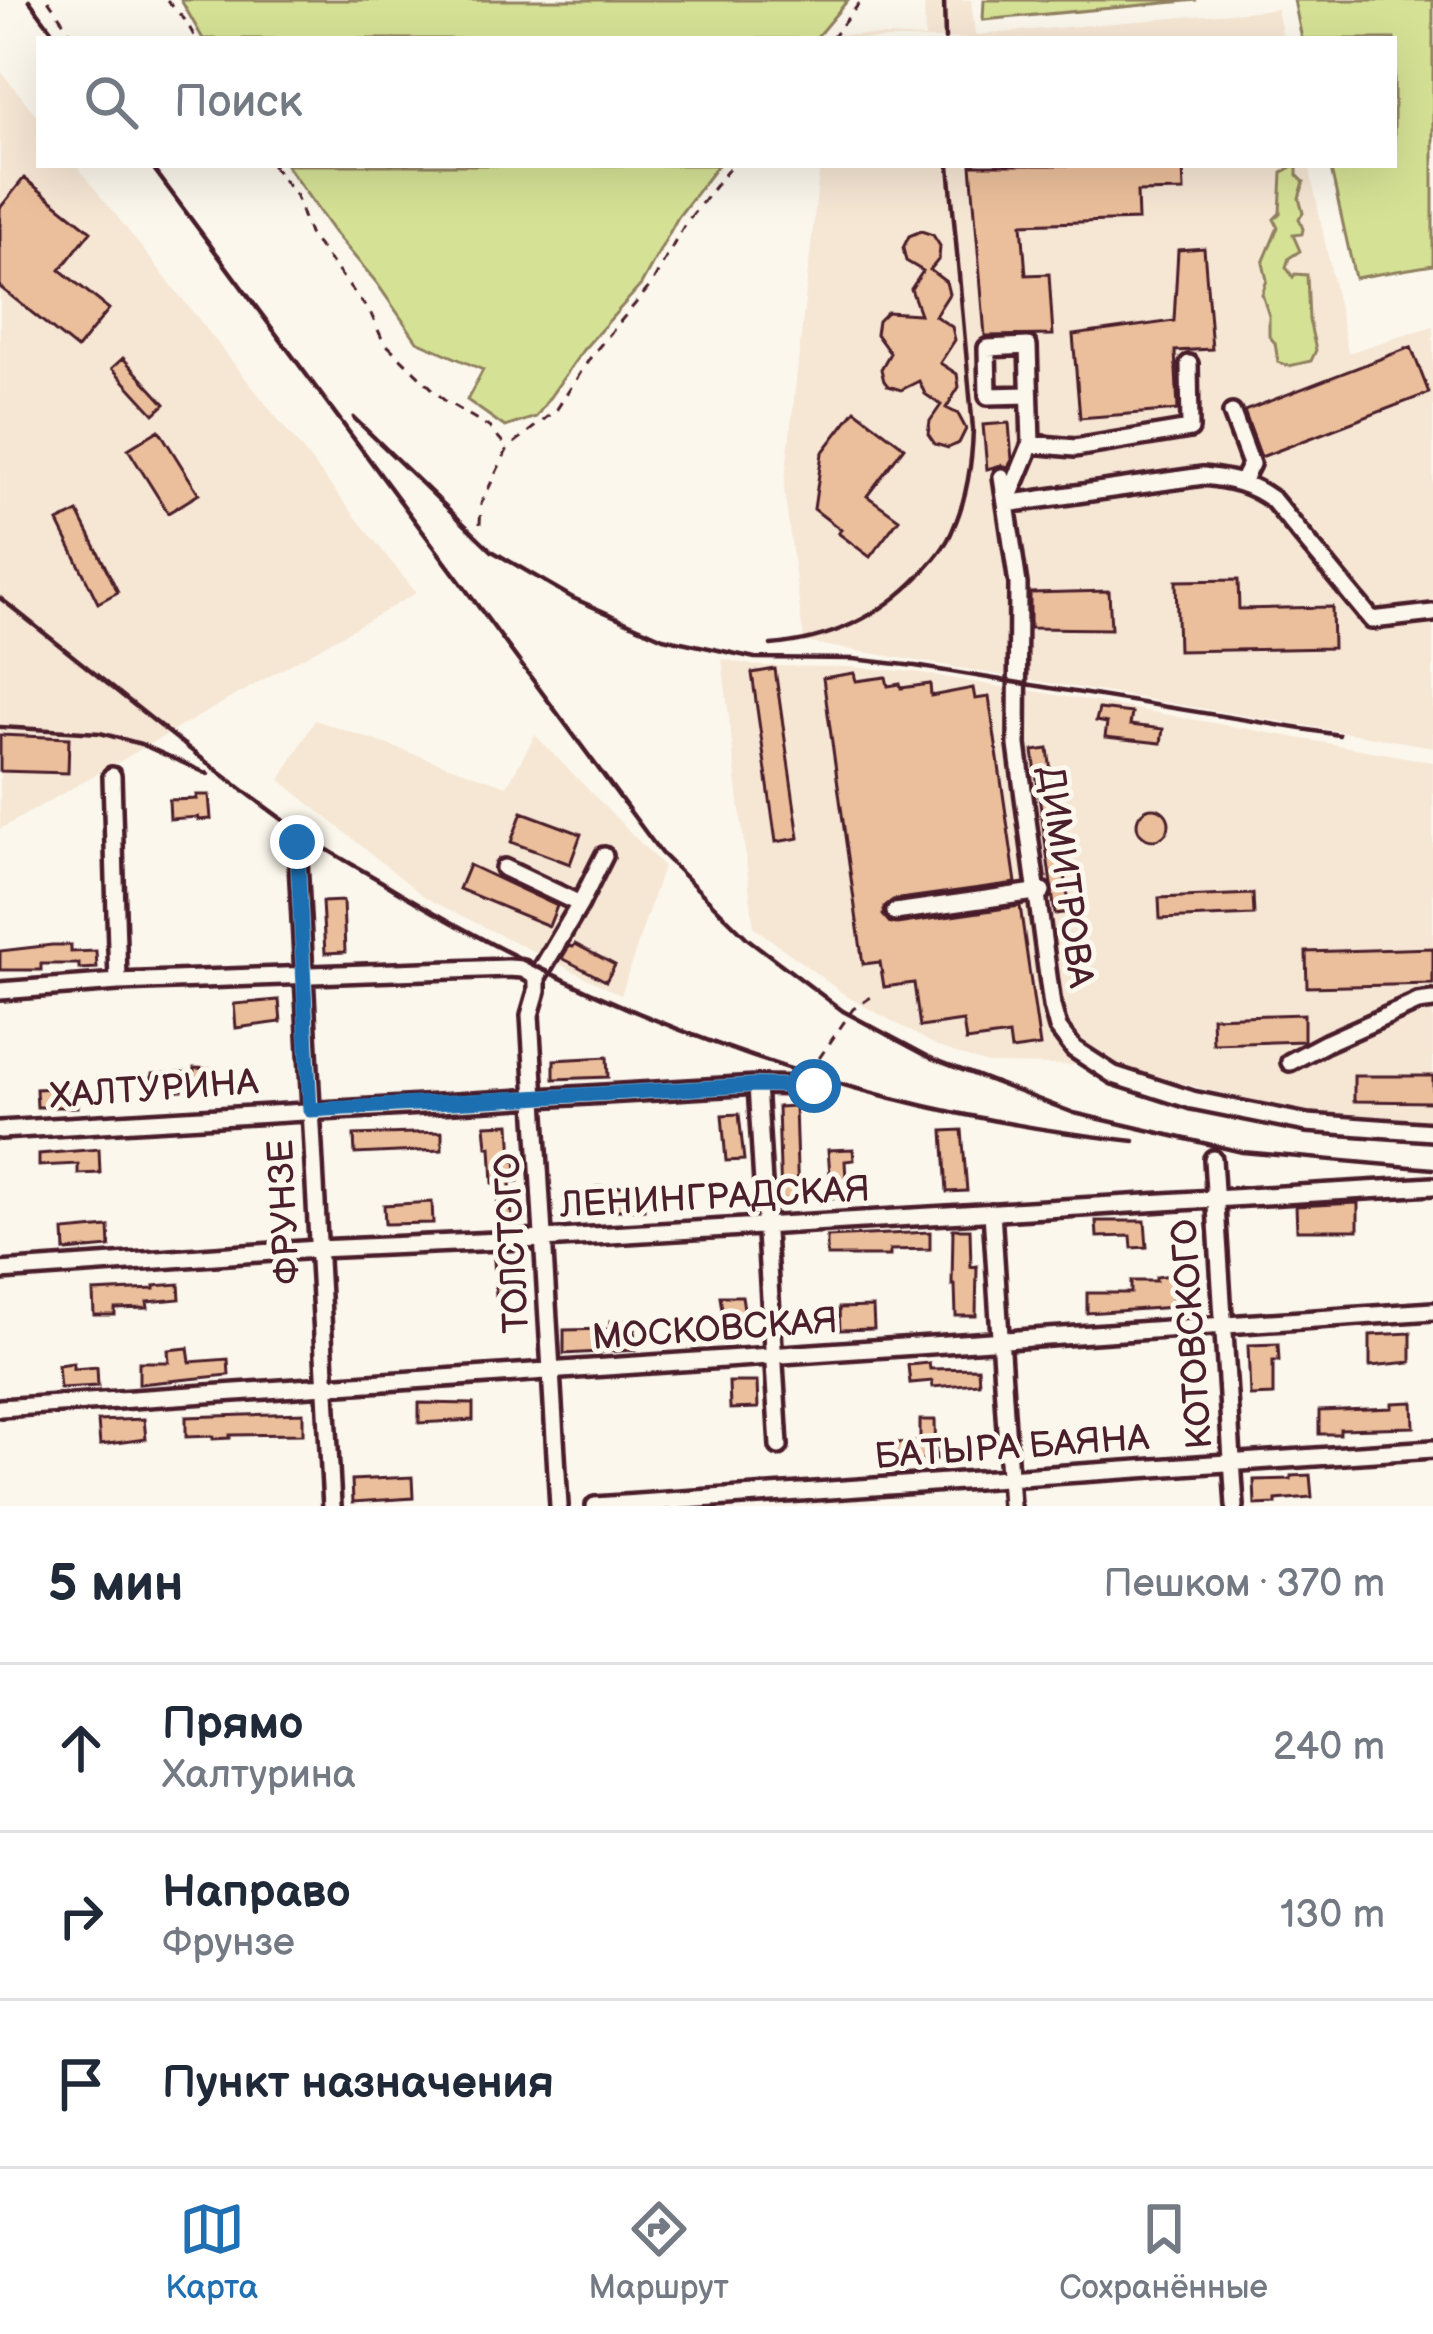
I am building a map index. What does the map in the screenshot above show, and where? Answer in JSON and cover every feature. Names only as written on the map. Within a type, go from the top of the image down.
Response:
[{"type":"street","points":[[1030,444],[1075,448],[1190,428],[1189,364]]},
{"type":"street","points":[[1029,395],[1030,444],[1006,504],[1203,476],[1242,482],[1273,500],[1372,620],[1433,613]]},
{"type":"street","points":[[1232,413],[1251,464],[1242,482]]},
{"type":"street","name":"ДИМИТРОВА","points":[[1002,477],[1018,584],[1017,745],[1058,1028],[1073,1049],[1114,1075],[1192,1100],[1307,1123],[1433,1132]]},
{"type":"street","points":[[112,776],[118,982]]},
{"type":"street","name":"ФРУНЗЕ","points":[[297,842],[332,1506]]},
{"type":"street","points":[[0,991],[118,982],[514,968],[537,977],[604,856]]},
{"type":"street","points":[[504,868],[580,904]]},
{"type":"street","points":[[895,912],[1041,891]]},
{"type":"street","name":"ТОЛСТОГО","points":[[537,977],[530,1015],[559,1506]]},
{"type":"street","points":[[1290,1062],[1418,1002],[1433,1000]]},
{"type":"street","points":[[757,1085],[779,1446]]},
{"type":"street","name":"ХАЛТУРИНА","points":[[0,1130],[807,1085]]},
{"type":"street","name":"КОТОВСКОГО","points":[[1213,1159],[1234,1506]]},
{"type":"street","name":"ЛЕНИНГРАДСКАЯ","points":[[0,1270],[1433,1186]]},
{"type":"street","points":[[992,1212],[1011,1506]]},
{"type":"street","name":"МОСКОВСКАЯ","points":[[0,1408],[1433,1311]]},
{"type":"street","name":"БАТЫРА БАЯНА","points":[[595,1506],[783,1500],[1010,1478],[1433,1449]]},
{"type":"path","points":[[48,0],[73,36]]},
{"type":"path","points":[[166,0],[194,36]]},
{"type":"path","points":[[833,36],[862,0]]},
{"type":"path","points":[[274,168],[296,196],[309,234],[371,314],[382,341],[444,400],[489,427],[508,448]]},
{"type":"path","points":[[480,524],[482,504],[508,448],[557,409],[592,355],[651,284],[686,224],[730,168]]},
{"type":"path","points":[[807,1085],[854,1009],[877,993]]},
{"type":"shaded area","points":[[924,0],[971,0],[975,35],[1277,9],[1282,36],[925,36]]},
{"type":"shaded area","points":[[0,70],[36,115],[36,168],[78,168],[416,593],[0,829]]},
{"type":"shaded area","points":[[820,168],[1310,168],[1348,353],[1433,326],[1433,747],[804,642],[784,489]]},
{"type":"shaded area","points":[[722,659],[755,666],[914,672],[1013,689],[1048,1008],[1086,1065],[987,1064],[939,1047],[848,997],[754,927]]},
{"type":"shaded area","points":[[1022,689],[1433,762],[1433,1124],[1308,1114],[1119,1068],[1095,1058],[1077,1043],[1056,1005],[1021,745]]},
{"type":"shaded area","points":[[315,720],[507,786],[535,735],[663,866],[621,995],[426,898],[280,780]]},
{"type":"green space","points":[[181,0],[848,0],[818,36],[201,36]]},
{"type":"green space","points":[[984,0],[1197,0],[983,20]]},
{"type":"green space","points":[[1294,0],[1433,0],[1433,265],[1355,278],[1331,168],[1397,168],[1397,36],[1301,36]]},
{"type":"green space","points":[[288,168],[716,168],[678,217],[641,285],[583,350],[536,417],[505,427],[467,400],[483,370],[417,341]]},
{"type":"green space","points":[[1297,168],[1304,182],[1299,198],[1302,234],[1293,235],[1300,251],[1289,258],[1286,267],[1293,277],[1307,275],[1316,350],[1311,361],[1289,366],[1278,362],[1262,294],[1267,280],[1263,263],[1278,227],[1274,219],[1280,213],[1282,173]]},
{"type":"building","points":[[971,168],[1183,168],[1184,191],[1137,192],[1138,220],[1022,224],[1026,275],[1049,274],[1053,335],[985,336]]},
{"type":"building","points":[[24,178],[91,231],[60,270],[109,309],[77,349],[0,287],[0,208]]},
{"type":"building","points":[[921,231],[933,235],[940,246],[939,259],[930,270],[946,282],[949,294],[935,316],[952,327],[955,340],[940,363],[957,374],[959,387],[946,408],[958,414],[966,429],[959,443],[948,448],[935,444],[928,434],[941,405],[925,394],[919,381],[901,390],[884,381],[881,369],[890,353],[876,334],[878,321],[887,312],[920,314],[911,289],[923,271],[906,261],[903,248],[909,236]]},
{"type":"building","points":[[1204,248],[1212,349],[1175,351],[1178,410],[1080,418],[1073,335],[1174,321],[1178,250]]},
{"type":"building","points":[[1411,347],[1429,393],[1261,457],[1244,411]]},
{"type":"building","points":[[123,358],[165,404],[154,414],[112,368]]},
{"type":"building","points":[[855,410],[904,447],[867,496],[899,519],[870,557],[814,509],[822,453]]},
{"type":"building","points":[[1009,423],[1012,460],[1008,467],[987,469],[983,425]]},
{"type":"building","points":[[159,430],[199,494],[168,513],[128,449]]},
{"type":"building","points":[[78,512],[118,592],[98,603],[58,522]]},
{"type":"building","points":[[1238,580],[1239,609],[1332,607],[1333,648],[1178,651],[1176,581]]},
{"type":"building","points":[[1109,591],[1111,629],[1030,628],[1030,593]]},
{"type":"building","points":[[775,669],[799,838],[776,842],[752,673]]},
{"type":"building","points":[[854,673],[856,681],[886,677],[888,686],[900,684],[901,688],[930,684],[931,696],[973,688],[975,699],[989,697],[1016,883],[893,900],[884,907],[883,915],[897,924],[1020,906],[1040,1046],[1011,1050],[1009,1035],[966,1041],[963,1021],[920,1027],[914,983],[884,987],[880,962],[863,964],[823,678]]},
{"type":"building","points":[[1099,709],[1132,713],[1130,725],[1163,729],[1161,743],[1105,737],[1107,723],[1096,721]]},
{"type":"building","points":[[0,735],[69,738],[68,773],[0,771]]},
{"type":"building","points":[[1048,749],[1070,912],[1055,914],[1033,751]]},
{"type":"building","points":[[196,795],[209,795],[211,819],[170,819],[169,800],[197,799]]},
{"type":"building","points":[[1153,808],[1164,813],[1169,824],[1164,835],[1153,840],[1142,835],[1137,824],[1142,813]]},
{"type":"building","points":[[522,812],[581,834],[570,864],[511,842]]},
{"type":"building","points":[[469,865],[557,906],[549,926],[459,889]]},
{"type":"building","points":[[1253,894],[1254,915],[1160,919],[1159,898]]},
{"type":"building","points":[[343,901],[345,952],[325,953],[322,902]]},
{"type":"building","points":[[575,944],[615,965],[606,981],[562,958]]},
{"type":"building","points":[[71,945],[71,952],[96,951],[97,968],[41,964],[41,970],[0,970],[0,951]]},
{"type":"building","points":[[1433,948],[1433,984],[1307,987],[1306,952]]},
{"type":"building","points":[[279,1000],[281,1022],[236,1028],[234,1004]]},
{"type":"building","points":[[1304,1014],[1304,1041],[1213,1044],[1212,1017]]},
{"type":"building","points":[[607,1057],[608,1077],[554,1079],[554,1060]]},
{"type":"building","points":[[194,1068],[217,1069],[216,1089],[182,1084],[182,1090],[168,1091],[168,1082],[152,1080],[152,1074],[194,1072]]},
{"type":"building","points":[[1354,1076],[1433,1076],[1433,1102],[1354,1101]]},
{"type":"building","points":[[78,1087],[78,1107],[37,1107],[36,1089]]},
{"type":"building","points":[[795,1106],[798,1200],[781,1200],[778,1107]]},
{"type":"building","points":[[739,1114],[744,1160],[726,1161],[722,1115]]},
{"type":"building","points":[[510,1124],[518,1181],[510,1182],[512,1219],[499,1220],[485,1125]]},
{"type":"building","points":[[962,1130],[967,1191],[947,1192],[943,1131]]},
{"type":"building","points":[[442,1132],[442,1150],[355,1154],[354,1135]]},
{"type":"building","points":[[99,1149],[100,1173],[78,1174],[78,1164],[39,1166],[39,1154]]},
{"type":"building","points":[[853,1149],[854,1160],[845,1161],[847,1197],[832,1198],[828,1150]]},
{"type":"building","points":[[642,1186],[644,1209],[597,1211],[596,1187]]},
{"type":"building","points":[[432,1202],[433,1223],[385,1224],[384,1205]]},
{"type":"building","points":[[1358,1203],[1358,1230],[1297,1230],[1296,1206]]},
{"type":"building","points":[[1096,1221],[1145,1221],[1147,1247],[1132,1248],[1131,1236],[1097,1237]]},
{"type":"building","points":[[109,1227],[110,1247],[65,1251],[64,1231]]},
{"type":"building","points":[[953,1229],[970,1229],[971,1267],[977,1266],[976,1316],[956,1316]]},
{"type":"building","points":[[930,1232],[930,1249],[890,1250],[890,1256],[827,1256],[827,1237]]},
{"type":"building","points":[[518,1259],[519,1294],[496,1295],[494,1260]]},
{"type":"building","points":[[1171,1275],[1174,1307],[1087,1313],[1087,1293],[1131,1293],[1131,1281],[1156,1281],[1156,1277]]},
{"type":"building","points":[[179,1284],[180,1299],[147,1302],[148,1308],[115,1309],[115,1315],[94,1315],[93,1292]]},
{"type":"building","points":[[720,1296],[742,1296],[748,1335],[726,1338]]},
{"type":"building","points":[[873,1307],[874,1329],[840,1330],[839,1308]]},
{"type":"building","points":[[610,1321],[634,1321],[635,1350],[564,1354],[564,1330],[610,1329]]},
{"type":"building","points":[[1411,1333],[1411,1362],[1370,1366],[1370,1335]]},
{"type":"building","points":[[1278,1344],[1273,1395],[1250,1396],[1248,1345]]},
{"type":"building","points":[[188,1348],[190,1362],[228,1359],[229,1375],[139,1384],[139,1362],[169,1362],[168,1350]]},
{"type":"building","points":[[73,1363],[73,1369],[97,1367],[98,1386],[60,1388],[58,1365]]},
{"type":"building","points":[[929,1363],[930,1369],[978,1368],[979,1383],[933,1387],[932,1381],[910,1383],[908,1365]]},
{"type":"building","points":[[729,1382],[757,1382],[758,1408],[730,1409]]},
{"type":"building","points":[[1413,1402],[1414,1427],[1319,1434],[1319,1411],[1392,1408],[1392,1403]]},
{"type":"building","points":[[419,1403],[473,1404],[473,1420],[419,1423]]},
{"type":"building","points":[[303,1413],[303,1434],[186,1437],[186,1417]]},
{"type":"building","points":[[144,1419],[146,1439],[100,1445],[98,1421]]},
{"type":"building","points":[[920,1420],[935,1420],[936,1459],[895,1462],[894,1443],[920,1442]]},
{"type":"building","points":[[1310,1475],[1312,1497],[1255,1505],[1254,1480]]},
{"type":"building","points":[[412,1477],[413,1498],[353,1502],[352,1480]]},
{"type":"railway","points":[[29,0],[56,36]]},
{"type":"railway","points":[[944,0],[945,36]]},
{"type":"railway","points":[[153,168],[661,853],[748,939],[843,1011],[931,1058],[1074,1113],[1242,1152],[1433,1169]]},
{"type":"railway","points":[[771,645],[833,632],[888,603],[934,559],[958,517],[968,480],[973,429],[949,168]]},
{"type":"railway","points":[[354,418],[492,551],[573,598],[663,638],[755,658],[853,659],[915,666],[1339,735]]},
{"type":"railway","points":[[0,598],[305,835],[394,889],[568,982],[750,1056],[844,1085],[1036,1128],[1134,1141]]},
{"type":"railway","points":[[0,727],[100,733],[141,744],[208,774]]},
{"type":"route","points":[[297,842],[310,1110],[757,1085],[814,1086]]}]
